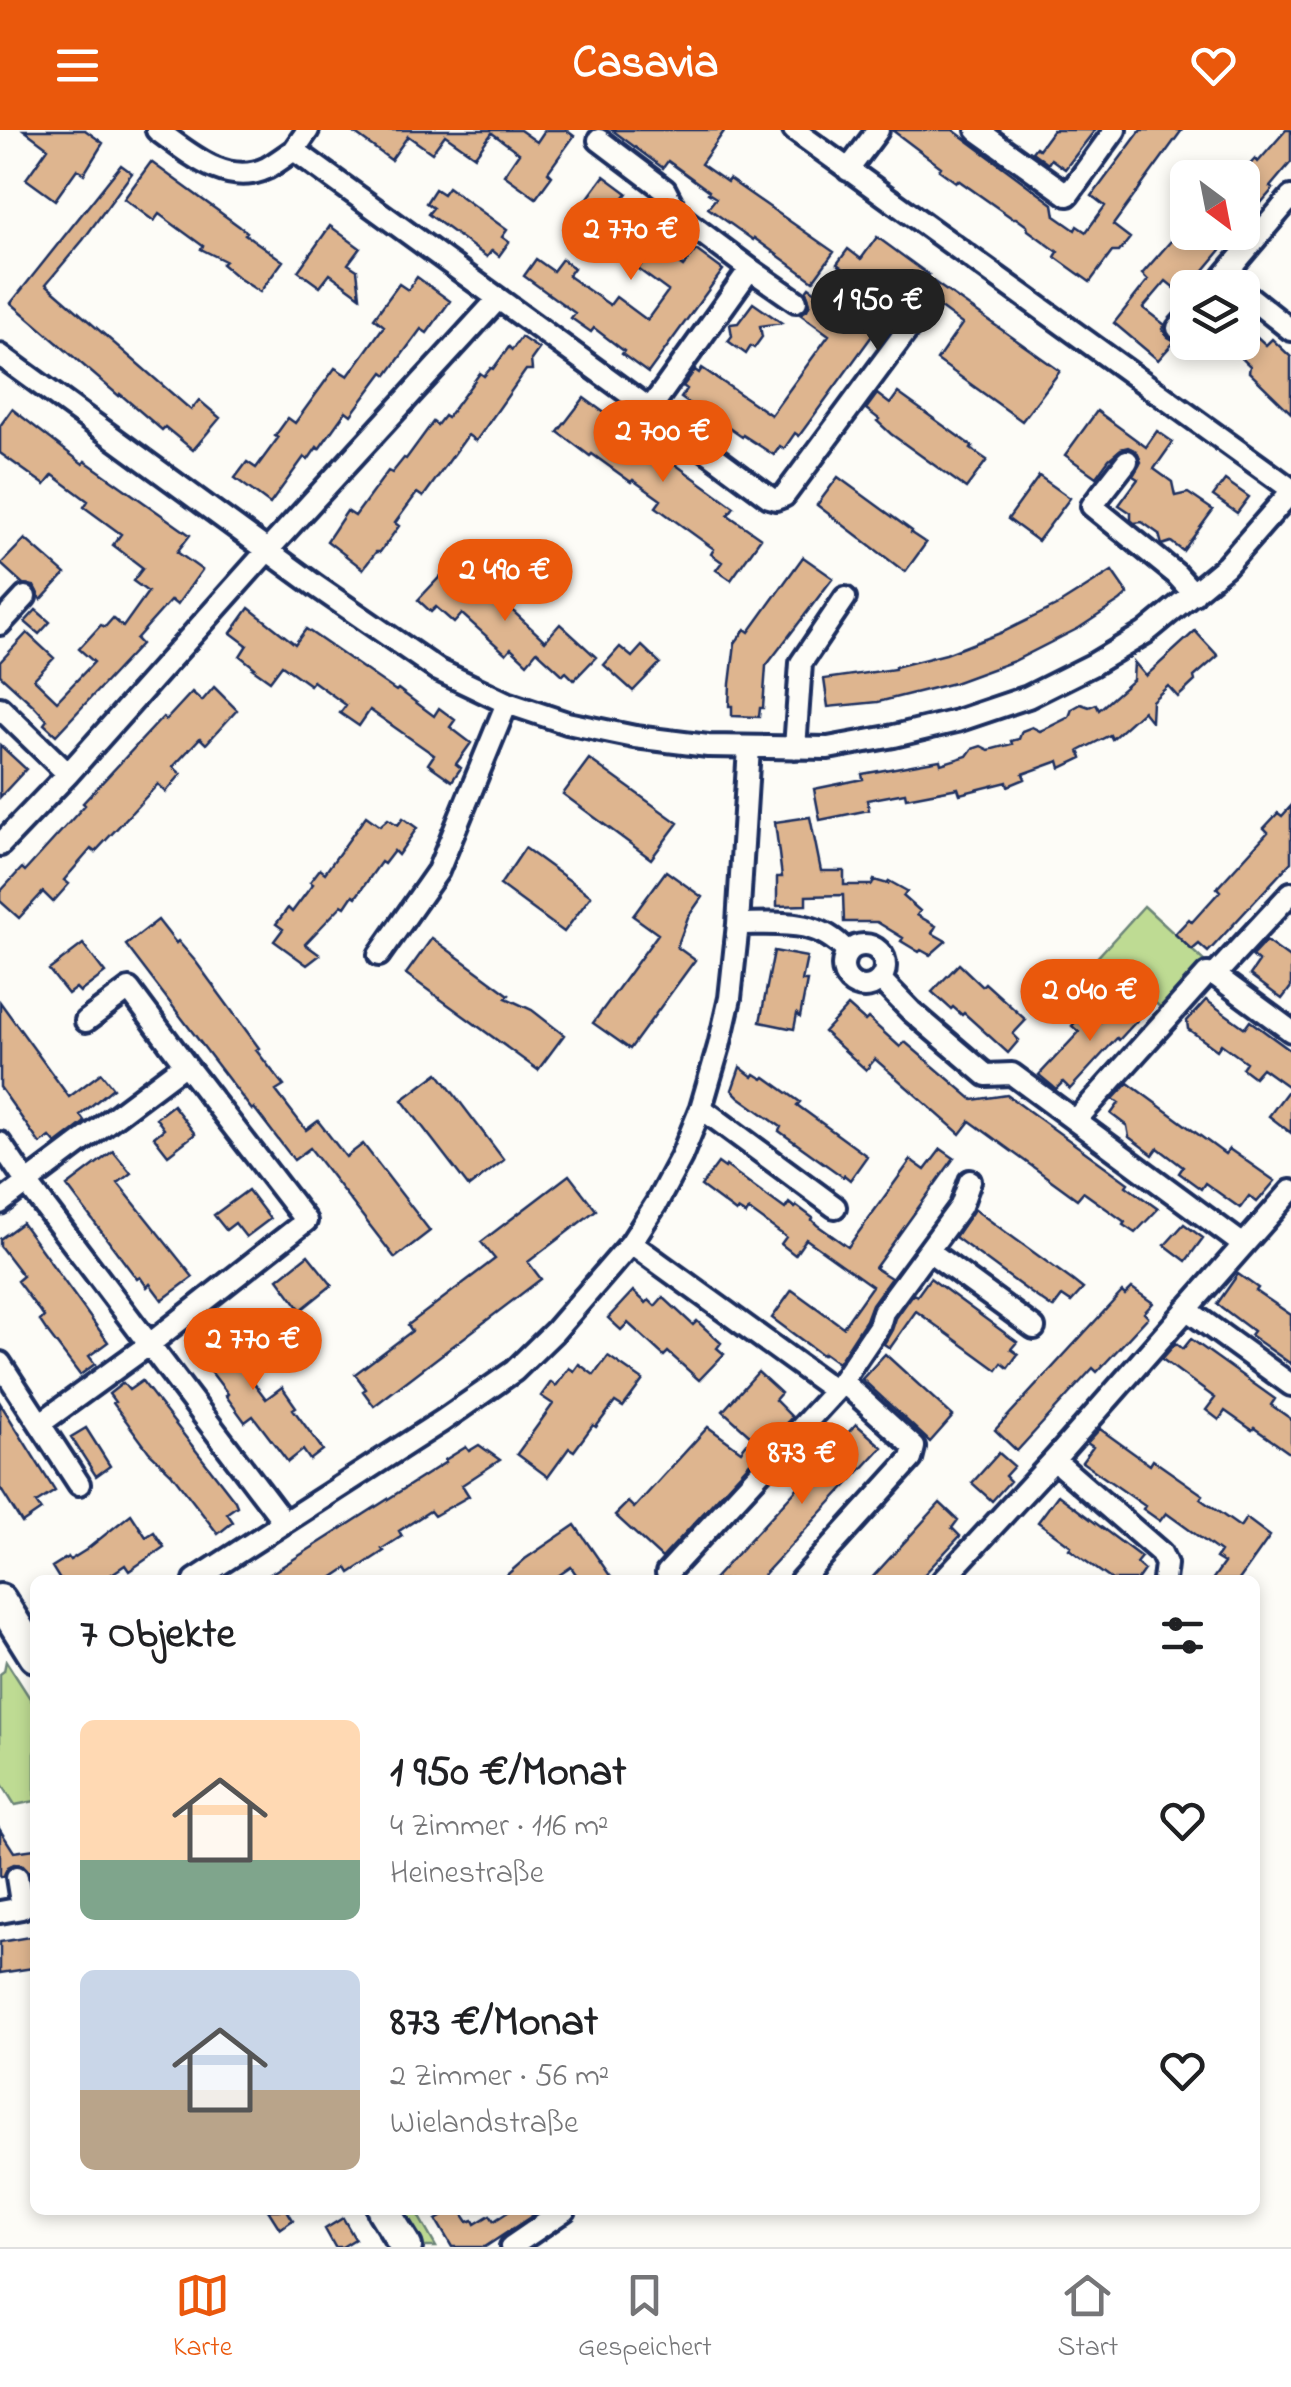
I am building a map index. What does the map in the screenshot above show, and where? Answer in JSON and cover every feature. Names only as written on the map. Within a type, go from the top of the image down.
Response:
[{"type":"street","points":[[157,130],[205,165],[242,174],[264,170],[294,150],[308,130]]},
{"type":"street","points":[[0,355],[267,551],[438,670],[507,703],[567,723],[635,738],[708,746],[828,748],[957,720],[1028,696],[1092,665],[1145,632],[1226,566],[1291,490],[794,130]]},
{"type":"street","points":[[848,170],[878,130]]},
{"type":"street","points":[[977,130],[1068,195],[1115,130]]},
{"type":"street","points":[[599,140],[665,190],[678,215],[796,301]]},
{"type":"street","points":[[294,150],[776,499],[784,496],[922,310]]},
{"type":"street","points":[[1240,270],[1291,197]]},
{"type":"street","points":[[650,410],[750,269]]},
{"type":"street","points":[[0,845],[498,299]]},
{"type":"street","points":[[1260,307],[1291,330]]},
{"type":"street","points":[[1127,461],[1092,506],[1176,574],[1194,594]]},
{"type":"street","points":[[0,624],[25,597]]},
{"type":"street","points":[[796,748],[800,662],[844,598]]},
{"type":"street","points":[[379,954],[438,871],[507,703]]},
{"type":"street","points":[[0,708],[68,774]]},
{"type":"street","points":[[203,1575],[514,1371],[555,1331],[631,1243],[673,1173],[702,1108],[730,998],[749,748]]},
{"type":"street","points":[[1215,975],[1291,893]]},
{"type":"street","points":[[738,924],[798,924],[834,937],[847,952],[842,966],[853,985],[868,987],[881,980],[986,1075],[1012,1074],[1242,1244]]},
{"type":"street","points":[[1076,1120],[1207,974],[1215,975],[1291,1031]]},
{"type":"street","points":[[40,1423],[306,1221],[129,990],[86,1021]]},
{"type":"street","points":[[0,1203],[185,1064]]},
{"type":"street","points":[[702,1108],[836,1206]]},
{"type":"street","points":[[0,1142],[284,1522]]},
{"type":"street","points":[[666,1573],[838,1386],[879,1326],[883,1312],[961,1206],[970,1180]]},
{"type":"street","points":[[948,1575],[1291,1191]]},
{"type":"street","points":[[631,1243],[838,1386],[914,1447],[911,1459],[805,1575]]},
{"type":"street","points":[[930,1251],[1034,1328]]},
{"type":"street","points":[[1186,1309],[1291,1385]]},
{"type":"street","points":[[0,1363],[79,1484]]},
{"type":"street","points":[[1054,1460],[1161,1553],[1166,1564],[1165,1575]]},
{"type":"street","points":[[0,1600],[30,1648]]},
{"type":"street","points":[[0,1912],[22,1908],[17,1878]]},
{"type":"street","points":[[386,2215],[406,2247]]},
{"type":"street","points":[[511,2247],[558,2215]]},
{"type":"green space","points":[[1144,906],[1204,961],[1161,1008],[1150,998],[1144,1004],[1095,960]]},
{"type":"green space","points":[[6,1661],[30,1698],[30,1802],[15,1805],[0,1781],[0,1674]]},
{"type":"green space","points":[[400,2215],[418,2215],[436,2247],[420,2247]]},
{"type":"building","points":[[24,130],[85,130],[103,143],[84,174],[77,169],[55,200],[26,179],[48,148]]},
{"type":"building","points":[[350,130],[520,130],[537,142],[545,130],[566,130],[574,136],[548,172],[552,176],[536,198],[504,175],[519,153],[492,133],[475,156],[445,135],[432,153],[408,136],[391,160]]},
{"type":"building","points":[[612,130],[725,130],[701,164],[834,252],[813,281],[708,208],[716,198],[709,191],[668,161],[663,168]]},
{"type":"building","points":[[892,130],[953,130],[1053,204],[1055,216],[1075,230],[1077,226],[1086,232],[1105,206],[1092,196],[1141,130],[1182,130],[1113,225],[1130,238],[1119,252],[1112,252],[1090,282],[1055,257],[1058,252],[1027,226],[939,170],[941,167]]},
{"type":"building","points":[[1053,130],[1095,130],[1065,169],[1051,159],[1048,164],[1032,152]]},
{"type":"building","points":[[1286,130],[1291,130],[1291,162],[1260,204],[1260,160]]},
{"type":"building","points":[[151,162],[283,261],[260,292],[222,264],[225,261],[201,249],[203,246],[159,214],[154,221],[124,199]]},
{"type":"building","points":[[121,165],[132,173],[46,284],[191,410],[199,400],[220,418],[193,450],[119,396],[11,303]]},
{"type":"building","points":[[604,176],[627,193],[622,200],[665,231],[654,247],[683,267],[696,250],[723,270],[648,373],[594,328],[591,332],[571,318],[575,313],[524,276],[536,259],[553,271],[562,259],[574,268],[568,276],[610,305],[616,297],[647,320],[668,291],[638,269],[648,255],[579,210]]},
{"type":"building","points":[[448,187],[507,230],[502,237],[509,242],[499,256],[492,250],[487,257],[428,214],[433,208],[426,203],[435,189],[443,194]]},
{"type":"building","points":[[330,226],[360,248],[348,264],[357,270],[360,296],[330,274],[320,287],[298,271]]},
{"type":"building","points":[[877,237],[1060,371],[1022,421],[937,360],[962,324],[909,285],[799,436],[795,433],[784,449],[780,446],[774,455],[681,398],[687,389],[683,386],[695,370],[699,373],[702,368],[771,415],[829,335],[800,314],[810,303],[806,291],[809,287],[845,313],[866,285],[837,264],[848,249],[861,259]]},
{"type":"building","points":[[1170,242],[1170,250],[1221,250],[1204,270],[1170,270],[1170,284],[1166,281],[1143,308],[1165,325],[1162,329],[1170,338],[1170,347],[1158,360],[1114,323],[1148,280],[1142,274]]},
{"type":"building","points":[[417,277],[450,301],[427,333],[421,329],[351,415],[346,411],[319,449],[308,460],[304,457],[270,504],[235,478],[247,462],[256,468],[288,418],[295,423],[335,368],[348,376],[384,326],[374,318],[399,284],[408,290]]},
{"type":"building","points":[[753,303],[782,323],[760,326],[762,337],[746,354],[728,341],[732,336],[730,324],[738,323]]},
{"type":"building","points":[[521,337],[539,349],[531,360],[532,370],[526,370],[476,441],[468,435],[423,497],[417,493],[380,552],[363,569],[327,541],[347,511],[355,516],[388,471],[392,473],[406,459],[433,422],[437,425],[444,416],[447,418],[480,373],[484,376],[493,369]]},
{"type":"building","points":[[1272,339],[1291,357],[1291,413],[1249,372],[1250,366],[1244,360],[1260,360],[1260,340],[1266,345]]},
{"type":"building","points":[[898,393],[987,460],[966,488],[891,434],[866,409],[877,394],[890,404]]},
{"type":"building","points":[[584,398],[734,507],[728,515],[761,538],[731,580],[716,570],[722,562],[711,554],[714,549],[656,507],[661,500],[558,432]]},
{"type":"building","points":[[12,409],[83,464],[85,461],[190,535],[177,552],[202,570],[177,605],[171,600],[136,639],[141,644],[56,735],[34,706],[0,675],[0,662],[27,633],[54,658],[34,679],[57,701],[94,662],[79,649],[113,618],[123,627],[148,592],[133,581],[143,568],[113,545],[121,534],[84,507],[88,501],[53,475],[45,485],[0,453],[0,426]]},
{"type":"building","points":[[1097,411],[1146,447],[1157,431],[1173,442],[1154,469],[1172,482],[1175,496],[1188,493],[1213,510],[1183,551],[1171,542],[1162,545],[1159,534],[1142,522],[1134,523],[1131,513],[1119,505],[1138,479],[1133,476],[1141,462],[1136,451],[1121,449],[1096,477],[1065,455]]},
{"type":"building","points":[[1039,476],[1070,498],[1038,541],[1008,519]]},
{"type":"building","points":[[838,477],[926,543],[905,572],[817,505]]},
{"type":"building","points":[[1225,480],[1249,497],[1237,513],[1213,496]]},
{"type":"building","points":[[25,539],[65,574],[41,600],[34,586],[23,584],[1,564]]},
{"type":"building","points":[[803,557],[833,578],[766,666],[759,717],[732,716],[729,706],[735,643],[745,629],[749,632]]},
{"type":"building","points":[[450,566],[482,591],[486,586],[545,641],[560,624],[596,657],[574,680],[537,651],[527,663],[511,648],[506,654],[462,614],[454,623],[436,607],[431,612],[418,600]]},
{"type":"building","points":[[1112,571],[1128,594],[1079,628],[1014,661],[954,683],[878,702],[828,707],[824,679],[895,669],[946,654],[1058,605]]},
{"type":"building","points":[[249,608],[295,644],[306,629],[434,716],[439,708],[455,720],[450,727],[471,743],[456,764],[461,768],[452,781],[428,764],[434,755],[370,710],[359,726],[340,713],[346,705],[313,681],[310,685],[282,665],[270,681],[253,669],[240,656],[247,645],[231,633]]},
{"type":"building","points":[[36,610],[50,622],[39,634],[25,622]]},
{"type":"building","points":[[1195,631],[1218,656],[1178,697],[1168,686],[1152,701],[1151,721],[1143,711],[1112,739],[1110,735],[1079,751],[1082,758],[1061,768],[1059,761],[1023,774],[1025,779],[1008,786],[1007,782],[960,794],[958,788],[906,798],[905,793],[867,800],[869,810],[820,820],[814,789],[863,779],[862,774],[940,760],[941,764],[967,756],[981,746],[989,750],[1012,744],[1022,731],[1049,727],[1069,717],[1072,709],[1081,704],[1096,704],[1099,710],[1133,680],[1134,662],[1146,676]]},
{"type":"building","points":[[642,646],[660,663],[633,691],[604,665],[620,647],[632,657]]},
{"type":"building","points":[[214,687],[237,710],[206,744],[200,738],[173,767],[181,774],[166,792],[158,784],[95,852],[91,849],[64,880],[69,884],[53,902],[43,892],[19,918],[0,901],[0,892],[22,868],[25,871],[163,717],[166,720],[192,692],[202,701]]},
{"type":"building","points":[[0,745],[26,769],[0,797]]},
{"type":"building","points":[[589,759],[678,823],[651,859],[563,794]]},
{"type":"building","points":[[1291,806],[1291,862],[1208,952],[1199,944],[1192,950],[1175,934],[1189,919],[1192,922],[1220,891],[1217,888],[1268,832],[1264,828]]},
{"type":"building","points":[[366,816],[380,826],[388,819],[398,825],[403,818],[417,828],[398,855],[394,851],[384,864],[381,862],[356,897],[353,895],[345,907],[342,905],[305,944],[320,955],[307,965],[274,941],[283,929],[276,924],[288,908],[292,912],[320,869],[325,873]]},
{"type":"building","points":[[810,817],[821,871],[844,871],[844,885],[889,881],[907,891],[903,896],[920,911],[917,915],[936,926],[932,933],[946,941],[930,955],[901,941],[903,938],[877,922],[844,922],[843,895],[806,896],[806,905],[777,906],[777,877],[782,877],[775,822]]},
{"type":"building","points":[[525,848],[591,896],[564,932],[500,885]]},
{"type":"building","points":[[666,871],[702,897],[688,917],[677,947],[695,960],[630,1049],[593,1023],[658,934],[633,916]]},
{"type":"building","points":[[158,920],[196,962],[259,1048],[256,1050],[284,1086],[276,1091],[306,1130],[318,1121],[346,1157],[363,1144],[430,1231],[395,1258],[310,1148],[294,1160],[126,945]]},
{"type":"building","points":[[432,938],[509,995],[506,998],[532,1010],[564,1035],[538,1070],[406,974]]},
{"type":"building","points":[[1266,941],[1291,959],[1291,987],[1282,999],[1250,975],[1259,962],[1252,956]]},
{"type":"building","points":[[83,944],[105,973],[80,992],[76,988],[68,994],[49,970]]},
{"type":"building","points":[[774,951],[807,957],[802,981],[807,981],[794,1029],[760,1022]]},
{"type":"building","points":[[959,964],[1026,1020],[1013,1034],[1019,1040],[1008,1053],[964,1013],[951,1009],[932,992]]},
{"type":"building","points":[[1123,998],[1142,1015],[1070,1089],[1063,1082],[1056,1089],[1039,1075],[1079,1032],[1072,1026],[1087,1009],[1101,1021]]},
{"type":"building","points":[[1206,1000],[1245,1028],[1250,1021],[1291,1051],[1291,1133],[1269,1116],[1290,1088],[1262,1068],[1254,1077],[1242,1068],[1246,1062],[1221,1044],[1217,1050],[1188,1029],[1187,1021]]},
{"type":"building","points":[[0,1002],[69,1097],[101,1073],[113,1088],[80,1115],[85,1122],[56,1144],[50,1137],[40,1144],[0,1087]]},
{"type":"building","points":[[848,1006],[900,1047],[905,1042],[973,1100],[1007,1095],[1158,1209],[1135,1233],[1083,1192],[1077,1199],[970,1121],[960,1134],[875,1059],[866,1070],[824,1032]]},
{"type":"building","points":[[740,1067],[753,1077],[765,1077],[867,1156],[850,1180],[779,1131],[781,1127],[732,1090]]},
{"type":"building","points":[[438,1073],[504,1160],[469,1187],[402,1100]]},
{"type":"building","points":[[1128,1083],[1225,1154],[1229,1149],[1275,1181],[1257,1202],[1249,1196],[1240,1208],[1205,1183],[1201,1189],[1179,1173],[1183,1167],[1158,1148],[1153,1155],[1129,1137],[1127,1126],[1111,1114],[1119,1103],[1113,1099]]},
{"type":"building","points":[[173,1105],[195,1134],[168,1155],[154,1137],[164,1129],[156,1118]]},
{"type":"building","points":[[941,1149],[954,1158],[875,1268],[891,1278],[838,1363],[772,1318],[792,1290],[843,1327],[872,1286],[806,1239],[795,1255],[781,1244],[786,1237],[749,1210],[746,1215],[736,1212],[701,1186],[718,1163],[726,1166],[785,1209],[789,1203],[797,1206],[848,1247],[911,1160],[925,1170]]},
{"type":"building","points":[[113,1151],[131,1173],[118,1183],[193,1277],[162,1300],[150,1284],[147,1287],[140,1277],[137,1279],[67,1186]]},
{"type":"building","points":[[569,1175],[596,1210],[528,1262],[541,1279],[374,1406],[355,1374],[412,1331],[408,1325],[495,1259],[481,1242]]},
{"type":"building","points":[[248,1190],[270,1219],[246,1237],[235,1223],[226,1230],[214,1215]]},
{"type":"building","points":[[974,1209],[1083,1289],[1071,1302],[1062,1296],[1053,1308],[1031,1293],[955,1237]]},
{"type":"building","points":[[22,1223],[108,1342],[89,1356],[95,1364],[80,1375],[40,1321],[44,1317],[17,1281],[23,1276],[0,1246],[0,1239]]},
{"type":"building","points":[[1184,1224],[1203,1238],[1186,1261],[1165,1245]]},
{"type":"building","points":[[308,1255],[332,1285],[301,1310],[278,1279]]},
{"type":"building","points":[[1238,1274],[1291,1315],[1291,1364],[1250,1335],[1253,1331],[1217,1304]]},
{"type":"building","points":[[930,1278],[1017,1342],[1011,1349],[1018,1354],[1008,1368],[1002,1363],[997,1370],[916,1311],[890,1348],[884,1344],[896,1318]]},
{"type":"building","points":[[1132,1288],[1153,1303],[1144,1313],[1148,1317],[1097,1372],[1093,1368],[1017,1451],[995,1430],[1122,1292],[1125,1295]]},
{"type":"building","points":[[633,1291],[655,1306],[663,1297],[693,1325],[697,1321],[721,1343],[717,1348],[724,1354],[699,1380],[668,1352],[664,1356],[628,1323],[621,1330],[608,1318]]},
{"type":"building","points":[[224,1319],[253,1357],[241,1366],[266,1399],[282,1387],[323,1450],[310,1460],[303,1450],[288,1462],[253,1416],[245,1422],[228,1394],[188,1346]]},
{"type":"building","points":[[1191,1339],[1275,1399],[1271,1405],[1291,1419],[1291,1454],[1225,1411],[1219,1420],[1206,1410],[1215,1398],[1162,1359],[1176,1343],[1183,1349]]},
{"type":"building","points":[[885,1354],[953,1416],[930,1442],[862,1379]]},
{"type":"building","points":[[608,1356],[643,1380],[623,1407],[615,1402],[574,1451],[569,1448],[548,1477],[517,1454],[553,1404],[541,1396],[551,1382],[556,1386],[569,1368],[574,1371],[579,1364],[594,1375]]},
{"type":"building","points":[[758,1372],[781,1393],[775,1400],[792,1417],[662,1558],[615,1515],[628,1502],[634,1508],[708,1427],[741,1451],[752,1437],[723,1411]]},
{"type":"building","points":[[142,1381],[235,1501],[237,1506],[227,1513],[233,1522],[218,1534],[113,1403],[109,1394],[123,1383],[129,1390]]},
{"type":"building","points":[[0,1403],[55,1491],[36,1503],[41,1510],[22,1523],[0,1488]]},
{"type":"building","points":[[856,1424],[882,1447],[764,1575],[718,1575]]},
{"type":"building","points":[[86,1428],[110,1466],[96,1476],[71,1437]]},
{"type":"building","points":[[1100,1429],[1150,1465],[1153,1460],[1203,1495],[1200,1499],[1240,1527],[1246,1518],[1270,1536],[1243,1575],[1216,1575],[1224,1563],[1216,1558],[1220,1552],[1166,1513],[1160,1521],[1082,1462],[1093,1447],[1087,1443]]},
{"type":"building","points":[[479,1445],[500,1460],[462,1485],[469,1496],[434,1516],[430,1511],[399,1531],[402,1536],[350,1573],[347,1568],[336,1575],[269,1575],[445,1460],[466,1447],[469,1451]]},
{"type":"building","points":[[999,1453],[1014,1466],[1005,1476],[1010,1481],[992,1501],[972,1483]]},
{"type":"building","points":[[1058,1495],[1141,1557],[1136,1563],[1144,1570],[1140,1575],[1105,1575],[1038,1522]]},
{"type":"building","points":[[940,1503],[958,1520],[952,1528],[960,1536],[924,1575],[875,1575]]},
{"type":"building","points":[[131,1514],[146,1537],[154,1532],[164,1547],[129,1571],[125,1565],[110,1575],[57,1575],[52,1567],[86,1550]]},
{"type":"building","points":[[575,1525],[610,1575],[577,1575],[571,1567],[559,1575],[507,1575]]},
{"type":"building","points":[[0,1830],[14,1852],[30,1850],[30,1872],[23,1865],[14,1864],[0,1876]]},
{"type":"building","points":[[30,1937],[30,1968],[0,1973],[0,1942]]},
{"type":"building","points":[[271,2215],[290,2215],[293,2220],[280,2229]]},
{"type":"building","points":[[444,2215],[463,2215],[475,2224],[490,2215],[494,2221],[503,2215],[533,2215],[485,2247],[452,2247],[436,2220]]},
{"type":"building","points":[[343,2218],[355,2239],[335,2247],[325,2229]]}]
